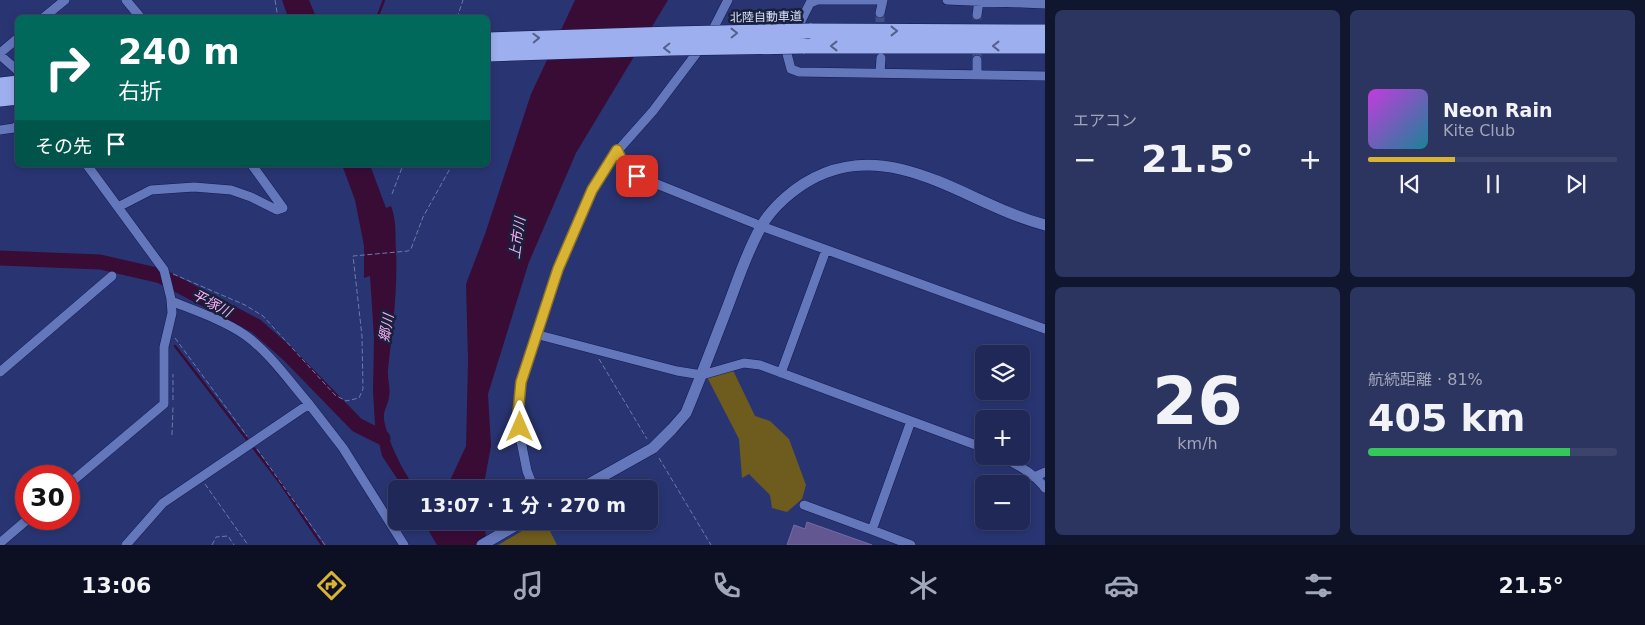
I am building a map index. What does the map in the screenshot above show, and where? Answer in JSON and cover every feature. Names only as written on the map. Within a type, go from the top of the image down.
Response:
[{"type":"highway","name":"北陸自動車道","points":[[490,40],[810,32],[1045,32]]},
{"type":"highway","points":[[490,54],[804,46],[1045,46]]},
{"type":"highway","points":[[0,99],[12,89]]},
{"type":"street","points":[[47,15],[65,0]]},
{"type":"street","points":[[126,0],[138,15]]},
{"type":"street","points":[[530,480],[520,441],[518,413],[521,382],[535,334],[558,269],[592,190],[617,150],[652,111],[709,38],[728,0]]},
{"type":"street","points":[[876,0],[818,0],[810,3],[786,50],[791,69],[798,72],[1045,76]]},
{"type":"street","points":[[880,13],[883,0]]},
{"type":"street","points":[[947,0],[1045,4]]},
{"type":"street","points":[[978,15],[979,1]]},
{"type":"street","points":[[15,41],[0,54],[15,68]]},
{"type":"street","points":[[880,73],[881,58]]},
{"type":"street","points":[[976,60],[976,74]]},
{"type":"street","points":[[0,130],[15,127]]},
{"type":"street","points":[[617,150],[624,165],[637,176],[761,226],[1045,328]]},
{"type":"street","points":[[596,480],[653,448],[686,413],[761,226],[777,205],[794,190],[820,174],[839,168],[872,164],[901,170],[952,187],[1028,220],[1045,224]]},
{"type":"street","points":[[80,475],[164,404],[164,348],[172,313],[171,298],[164,270],[88,167]]},
{"type":"street","points":[[118,208],[151,190],[194,187],[231,190],[251,197],[277,210],[283,208],[253,167]]},
{"type":"street","points":[[781,373],[826,250]]},
{"type":"street","points":[[0,372],[112,276]]},
{"type":"street","points":[[171,298],[227,325],[246,336],[262,350],[310,404],[343,448],[404,545]]},
{"type":"street","points":[[535,334],[677,371],[702,375],[744,363],[760,365],[975,445]]},
{"type":"street","points":[[126,545],[163,504],[200,477],[310,404]]},
{"type":"street","points":[[872,530],[911,421]]},
{"type":"street","points":[[1019,465],[1045,488]]},
{"type":"street","points":[[1034,478],[1045,472]]},
{"type":"street","points":[[804,505],[911,545]]},
{"type":"street","points":[[0,543],[15,530]]},
{"type":"street","points":[[482,545],[508,530]]},
{"type":"path","points":[[275,0],[278,15]]},
{"type":"path","points":[[458,15],[463,0]]},
{"type":"path","points":[[392,194],[402,167]]},
{"type":"path","points":[[164,270],[245,305],[263,316],[335,395],[346,401],[359,398],[363,388],[362,336],[352,256],[408,252],[411,249],[423,217],[451,167]]},
{"type":"path","points":[[173,344],[174,338]]},
{"type":"path","points":[[593,348],[711,545]]},
{"type":"path","points":[[172,436],[173,371]]},
{"type":"path","points":[[200,477],[228,514],[248,545]]},
{"type":"path","points":[[212,545],[216,537],[228,536],[234,545]]},
{"type":"shaded area","points":[[730,364],[755,416],[770,421],[789,439],[806,485],[802,499],[787,512],[772,508],[770,495],[749,474],[742,478],[739,439],[707,377]]},
{"type":"shaded area","points":[[524,530],[550,530],[557,545],[498,545]]},
{"type":"water","points":[[282,0],[309,0],[315,15],[287,15]]},
{"type":"water","name":"上市川","points":[[575,0],[668,0],[576,153],[529,262],[488,394],[491,446],[485,480],[450,480],[466,446],[468,360],[466,284],[485,234],[531,94]]},
{"type":"water","name":"郷川","points":[[343,167],[371,167],[386,208],[391,206],[393,212],[396,281],[388,370],[389,394],[384,419],[396,456],[410,480],[398,480],[382,456],[375,425],[373,391],[374,338],[370,276],[364,278],[364,246],[355,200]]},
{"type":"water","points":[[428,530],[485,530],[487,545],[437,545]]},
{"type":"building","points":[[807,522],[872,545],[787,545],[794,525],[805,529]]},
{"type":"waterway","points":[[378,15],[384,0]]},
{"type":"waterway","name":"平塚川","points":[[0,258],[100,262],[161,276],[256,326],[288,354],[357,425],[383,438]]},
{"type":"waterway","points":[[175,346],[249,442]]},
{"type":"waterway","points":[[252,446],[281,484],[322,545]]},
{"type":"tunnel","points":[[880,13],[880,35]]},
{"type":"tunnel","points":[[977,15],[977,60]]},
{"type":"route","points":[[520,427],[518,413],[521,382],[558,269],[592,190],[617,150],[624,165],[637,176]]}]
